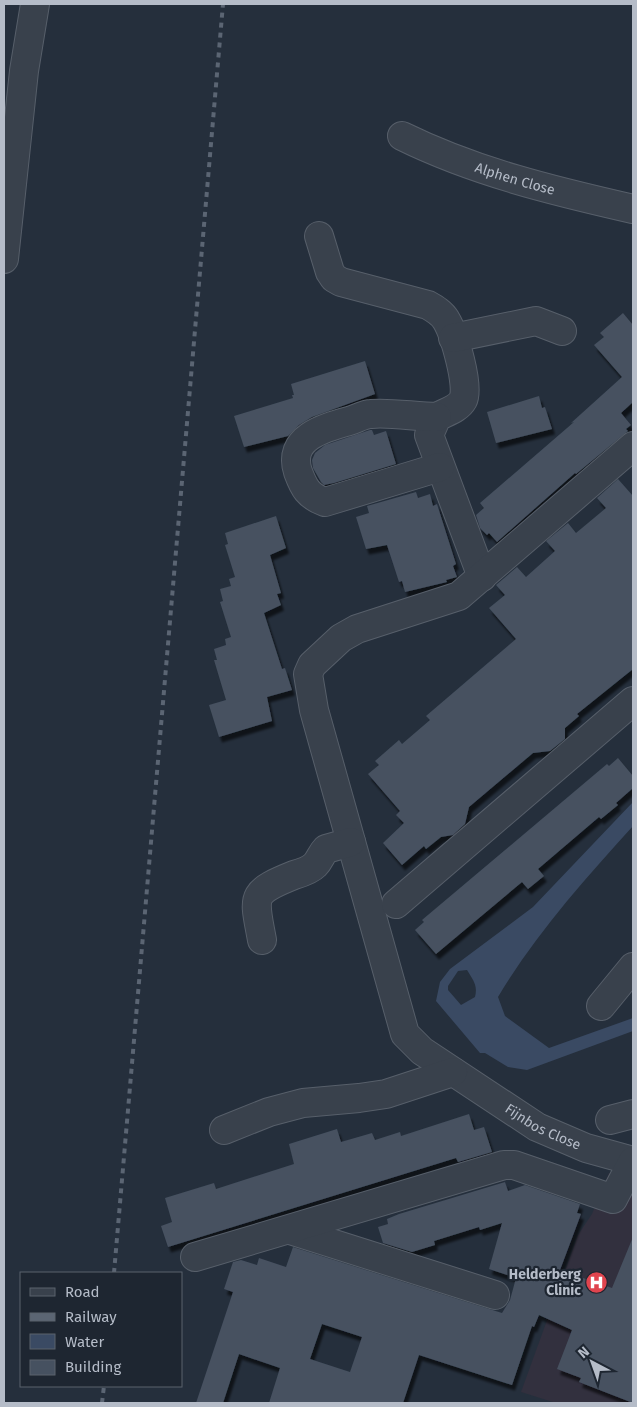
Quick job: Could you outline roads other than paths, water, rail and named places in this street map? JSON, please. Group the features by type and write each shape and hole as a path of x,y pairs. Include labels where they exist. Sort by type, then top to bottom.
{"street":[{"path":"4,259 6,214 24,71 35,4"},
{"name":"Alphen Close","path":"402,136 427,149 532,186 633,209"},
{"path":"320,236 334,278 341,282 428,305 438,311 446,321 453,338 466,391 459,405 437,417 371,414 319,429 298,446 296,455 296,465 307,492 325,502 440,467"},
{"path":"453,338 536,321 562,331"},
{"path":"437,417 429,435 482,577"},
{"name":"Fijnbos Close","path":"633,446 459,596 357,629 341,638 326,651 312,665 308,674 314,710 405,1034 422,1051 554,1136 633,1161"},
{"path":"396,904 633,701"},
{"path":"262,940 256,906 256,898 262,891 270,885 315,866 326,849 351,842"},
{"path":"601,1006 633,967"},
{"path":"224,1130 269,1112 303,1103 386,1094 457,1074"},
{"path":"195,1257 504,1165 514,1165 613,1199 633,1161"},
{"path":"290,1230 495,1295"}],"water":[{"path":"633,802 633,826 544,930 498,997 505,1016 549,1048 633,1018 633,1031 527,1070 508,1067 485,1053 480,1053 436,1001 440,982 450,969 533,907","holes":["467,970 473,980 476,993 475,997 461,1005 448,990 448,986 458,971"]}],"railway":[{"path":"114,1272 223,4"},
{"path":"102,1403 104,1387"}],"place":[{"name":"Helderberg Clinic","path":"597,1282"}]}
